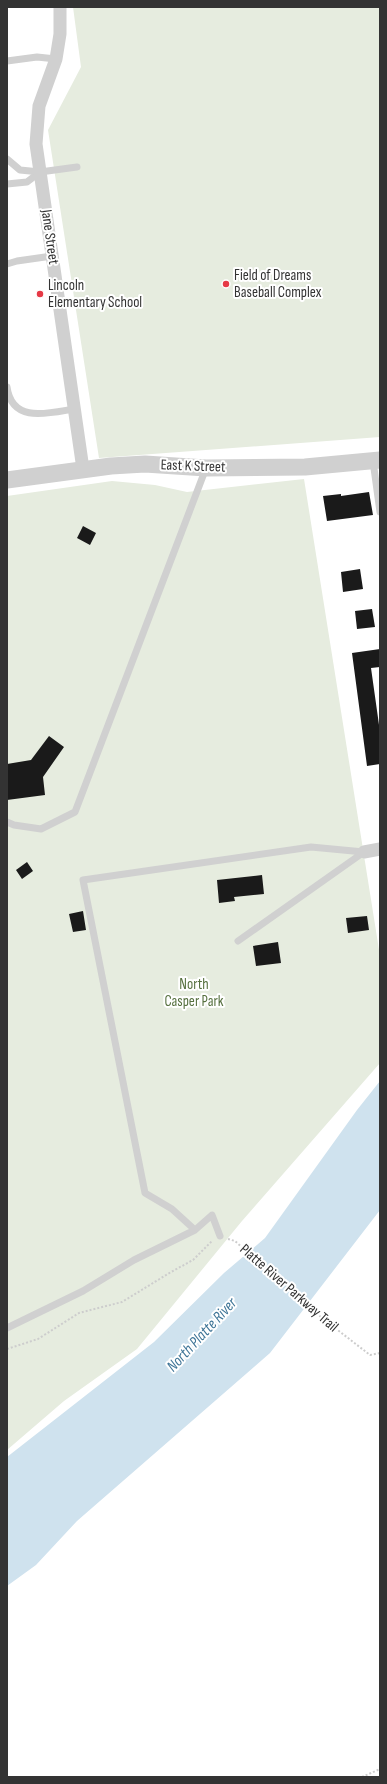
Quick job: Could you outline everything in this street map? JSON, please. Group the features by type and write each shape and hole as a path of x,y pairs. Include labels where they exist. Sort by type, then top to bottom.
{"street":[{"name":"Jane Street","path":"60,7 60,34 56,60 39,106 36,125 36,144 83,469"},
{"name":"East K Street","path":"7,480 83,469 145,464 206,468 305,467 376,460"},
{"path":"364,852 380,849"}],"lane":[{"path":"7,61 37,56 56,60"},
{"path":"7,159 20,170 40,172 78,167"},
{"path":"7,184 27,182 40,172"},
{"path":"7,264 17,261 52,256"},
{"path":"7,387 9,397 13,404 24,412 39,414 74,409"},
{"path":"376,460 380,512"},
{"path":"7,822 14,825 41,829 75,812 206,468"},
{"path":"194,1230 172,1209 145,1193 83,880 311,847 364,852"},
{"path":"238,940 364,852"},
{"path":"7,1328 83,1291 134,1260 194,1230 212,1215 220,1236"}],"path":[{"name":"Platte River Parkway Trail","path":"220,1236 235,1242 317,1314 370,1355 380,1353"},
{"path":"7,1349 38,1339 79,1313 122,1302 171,1272 194,1260 207,1244 220,1236"},
{"path":"362,1777 380,1769"}],"green space":[{"name":"Field of Dreams Baseball Complex","path":"73,7 380,7 380,437 99,458 48,130 81,67"},
{"name":"North Casper Park","path":"304,479 380,956 380,1063 242,1221 137,1349 64,1401 7,1450 7,496 112,481 155,485 187,492"}],"water":[{"name":"North Platte River","path":"380,1081 380,1210 270,1353 77,1521 36,1565 7,1586 7,1457 154,1342 224,1273 265,1238 357,1110"}],"building":[{"path":"369,492 373,515 327,521 323,496 341,494 341,496"},
{"path":"83,526 96,533 90,545 77,538"},
{"path":"360,569 363,589 343,592 341,572"},
{"path":"372,609 375,627 357,629 355,611"},
{"path":"380,649 380,667 371,668 380,732 380,764 367,766 352,653"},
{"path":"49,736 64,747 43,777 45,795 7,800 7,764 31,760"},
{"path":"27,862 33,871 22,879 16,870"},
{"path":"262,875 264,894 234,897 235,901 219,903 217,880"},
{"path":"83,911 86,930 73,932 69,914"},
{"path":"367,916 369,930 348,933 346,918"},
{"path":"278,942 281,963 256,966 253,946"}],"place":[{"name":"Field of Dreams Baseball Complex","path":"226,284"},
{"name":"Lincoln Elementary School","path":"40,294"}]}
